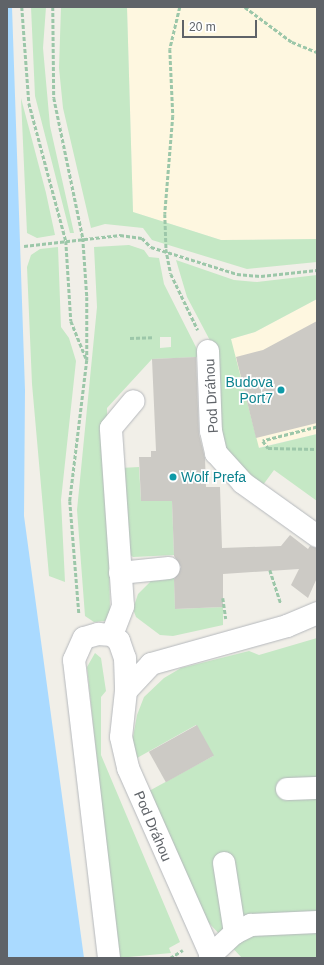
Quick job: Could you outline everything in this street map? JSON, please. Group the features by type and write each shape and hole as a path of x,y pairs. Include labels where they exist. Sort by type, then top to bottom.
{"lane":[{"name":"Pod Dráhou","path":"208,350 211,430 216,453 243,482 317,536"},
{"path":"109,958 74,675 74,660 84,638 112,635 123,606 111,428 134,401"},
{"path":"120,573 169,568"},
{"path":"126,691 151,664 287,626 317,613"},
{"name":"Pod Dráhou","path":"112,635 125,658 126,691 121,737 128,768 210,957"},
{"path":"287,789 317,788"},
{"path":"224,863 235,933"},
{"path":"210,957 235,933 251,925 317,922"}],"path":[{"path":"22,7 29,103 66,241 71,321 87,360"},
{"path":"53,7 54,98 83,238 87,360 70,501 75,580 84,638"},
{"path":"180,7 170,49 173,116 165,214 166,249 179,294 208,350"},
{"path":"245,7 292,42 317,52"},
{"path":"24,246 83,238 120,235 142,238 151,247 166,249 237,274 260,276 317,270"},
{"path":"130,338 153,337"},
{"path":"317,427 263,441 268,448 317,449"},
{"path":"270,570 283,611"},
{"path":"223,598 226,611"},
{"path":"170,958 186,948"}],"shaded area":[{"path":"127,7 317,7 317,239 221,240 133,212"},
{"name":"Budova Port7","path":"317,299 317,434 247,450 231,339 255,332"}],"green space":[{"path":"31,7 46,7 43,48 50,126 74,233 70,233 35,96"},
{"path":"61,7 127,7 133,212 221,240 317,239 317,262 247,269 152,240 143,228 105,224 91,228 63,108 59,68"},
{"path":"21,98 46,193 55,235 37,238 27,233"},
{"path":"129,245 144,250 149,257 159,258 164,284 201,357 152,359 107,408 110,613 105,621 94,622 85,616 77,510 97,307 94,247","holes":["160,337 171,337 171,347 160,348"]},
{"path":"58,247 61,327 69,338 76,361 61,500 65,582 49,576 32,384 27,267 31,255 40,249"},
{"path":"176,260 234,280 257,282 317,275 317,299 255,332 231,339 259,448 317,434 317,501 274,470 263,485 240,469 226,449 220,436 215,350 187,297"},
{"path":"139,467 141,501 172,501 174,555 133,557 124,550 120,468"},
{"path":"174,570 175,609 223,607 223,625 173,636 160,635 136,617 133,609 138,594 151,581 165,580"},
{"path":"317,638 317,958 242,958 207,921 149,791 213,756 196,725 137,758 132,743 137,715 144,697 164,678 181,668 249,651 259,655"},
{"path":"95,653 101,658 106,691 101,697 101,755 180,942 169,948 171,953 118,958 87,667"}],"water":[{"path":"7,7 12,7 25,390 24,516 84,958 7,958"}],"building":[{"name":"Budova Port7","path":"317,321 317,423 256,438 236,357 263,350"},
{"name":"Wolf Prefa","path":"196,357 199,434 205,458 206,487 220,487 222,548 281,546 290,535 308,549 310,546 317,548 317,578 308,598 291,585 299,569 223,574 223,607 175,609 174,579 181,567 174,556 172,501 141,501 139,457 151,457 151,451 156,451 152,359"},
{"path":"197,725 214,756 166,782 149,752"}],"place":[{"name":"Budova Port7","path":"281,390"},
{"name":"Wolf Prefa","path":"173,477"}]}
